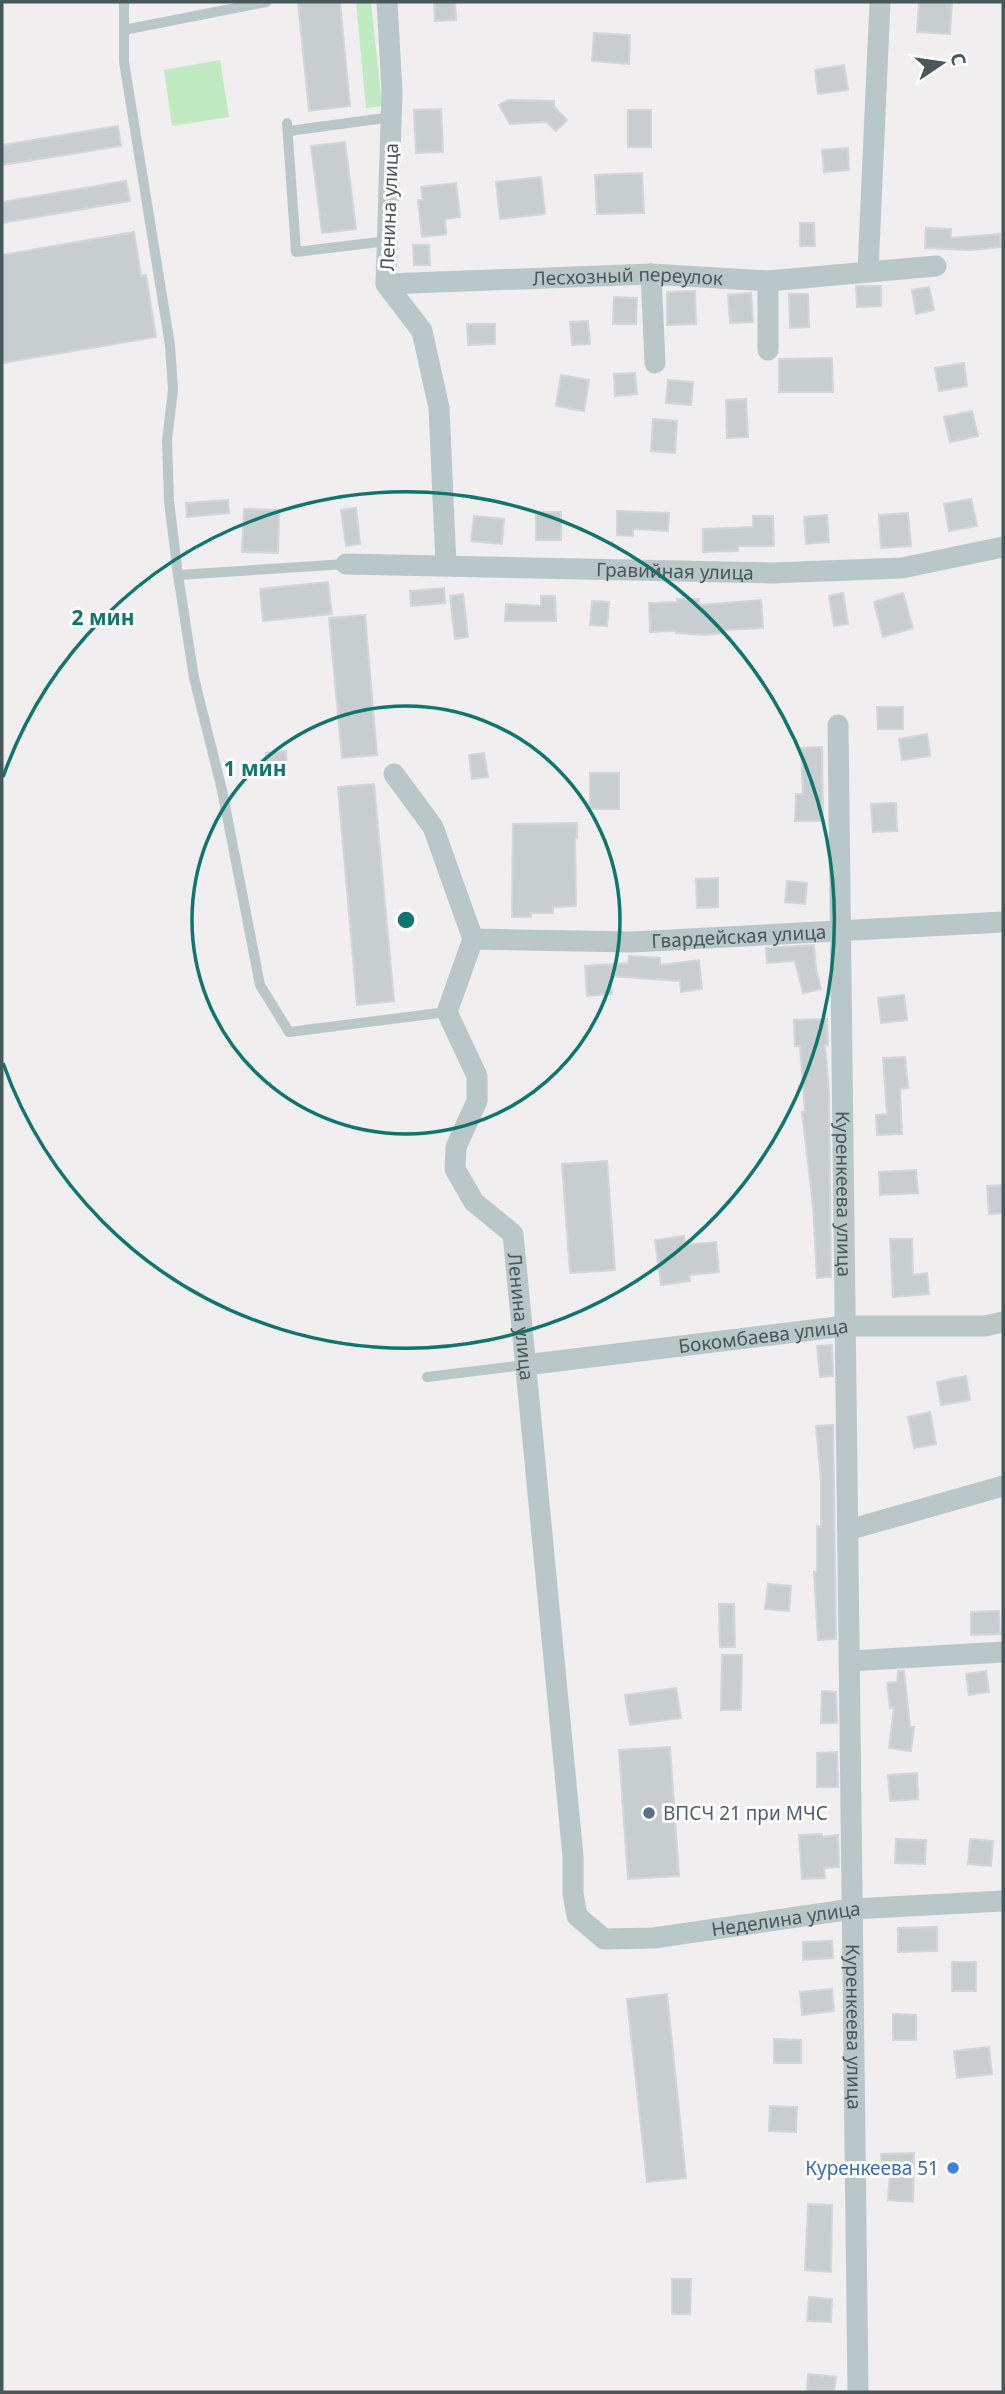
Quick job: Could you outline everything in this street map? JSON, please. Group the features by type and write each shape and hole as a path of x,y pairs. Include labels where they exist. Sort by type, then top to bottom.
{"street":[{"name":"Ленина улица","path":"387,2 392,117 386,284 422,331 439,408 446,565"},
{"path":"868,271 880,2"},
{"name":"Лесхозный переулок","path":"386,284 652,274 768,281 936,266"},
{"path":"652,274 655,363"},
{"path":"768,281 768,351"},
{"name":"Гравийная улица","path":"346,564 618,571 828,571 902,568 1003,547"},
{"name":"Куренкеева улица","path":"838,725 858,2392"},
{"path":"394,774 433,827 473,939 447,1013"},
{"name":"Гвардейская улица","path":"473,939 633,942 1003,922"},
{"name":"Ленина улица","path":"447,1013 477,1076 477,1101 456,1147 455,1169 474,1202 513,1234 577,1916"},
{"name":"Бокомбаева улица","path":"525,1365 845,1326 985,1326 1003,1322"},
{"path":"848,1530 1003,1486"},
{"path":"849,1661 1003,1652"},
{"name":"Неделина улица","path":"577,1916 604,1939 654,1938 852,1909 1003,1901"}],"lane":[{"path":"124,2 124,62 170,345 173,390 167,440 169,501 178,575 194,678 222,790 260,985 289,1032 447,1013"},
{"path":"124,30 266,2"},
{"path":"387,241 296,252 288,127 392,117"},
{"path":"178,575 346,564"},
{"path":"427,1377 525,1365"}],"green space":[{"path":"356,2 371,2 382,106 366,108"},
{"path":"220,60 229,117 172,126 164,70"}],"building":[{"path":"298,2 340,2 350,106 309,111"},
{"path":"434,2 455,2 456,20 435,21"},
{"path":"919,2 952,2 950,34 917,32"},
{"path":"594,33 630,35 629,64 592,61"},
{"path":"844,65 848,90 818,94 815,70"},
{"path":"508,100 554,101 554,107 567,120 556,131 546,122 510,124 499,105"},
{"path":"441,109 443,152 416,153 414,110"},
{"path":"628,110 651,110 651,147 628,147"},
{"path":"118,126 121,146 2,165 2,145"},
{"path":"345,142 356,229 322,233 311,146"},
{"path":"848,148 849,170 824,172 822,150"},
{"path":"642,173 644,213 597,214 595,175"},
{"path":"541,177 545,214 500,219 496,182"},
{"path":"126,181 130,201 2,223 2,202"},
{"path":"456,183 460,217 445,219 446,234 422,237 418,200 423,200 421,187"},
{"path":"800,223 814,223 815,246 800,246"},
{"path":"926,228 951,229 951,238 1000,234 1001,247 971,250 925,248"},
{"path":"134,232 141,276 146,275 156,337 2,363 2,255"},
{"path":"413,245 429,245 430,265 414,265"},
{"path":"856,286 881,286 881,306 857,307"},
{"path":"929,287 934,310 916,314 912,290"},
{"path":"695,291 696,324 667,325 667,292"},
{"path":"751,293 753,322 730,323 728,295"},
{"path":"789,294 808,294 809,327 790,328"},
{"path":"614,297 637,298 636,324 613,324"},
{"path":"588,321 590,344 572,345 570,322"},
{"path":"467,324 495,324 495,344 468,345"},
{"path":"832,358 833,392 779,392 779,359"},
{"path":"964,363 967,386 939,391 935,368"},
{"path":"635,373 637,394 615,396 614,374"},
{"path":"561,375 589,380 584,411 556,406"},
{"path":"668,380 693,382 691,405 666,403"},
{"path":"746,399 748,437 727,438 726,400"},
{"path":"972,411 978,436 950,442 944,417"},
{"path":"653,419 677,421 675,453 651,451"},
{"path":"971,499 977,526 949,531 944,504"},
{"path":"228,500 229,513 187,517 186,503"},
{"path":"356,508 360,544 346,546 341,510"},
{"path":"244,509 279,510 278,553 242,552"},
{"path":"617,511 669,513 668,531 633,529 633,536 617,535"},
{"path":"536,512 561,512 561,540 536,540"},
{"path":"908,513 911,546 881,548 879,515"},
{"path":"827,515 829,542 806,544 804,517"},
{"path":"474,516 504,519 502,544 471,541"},
{"path":"753,516 773,516 774,546 738,546 738,551 703,552 703,529 753,527"},
{"path":"328,582 332,614 263,621 260,589"},
{"path":"444,588 445,603 411,606 410,591"},
{"path":"843,593 848,624 834,626 829,596"},
{"path":"903,593 913,628 883,637 874,602"},
{"path":"463,594 468,637 455,639 450,596"},
{"path":"541,596 555,596 556,621 505,621 506,604 541,606"},
{"path":"677,599 699,599 699,605 761,600 763,628 725,630 726,633 703,635 676,631 650,632 649,603 677,602"},
{"path":"592,601 609,602 607,626 590,625"},
{"path":"365,615 377,755 342,758 329,618"},
{"path":"877,707 903,707 903,729 878,729"},
{"path":"927,734 930,756 902,760 899,739"},
{"path":"822,747 823,821 795,821 796,794 803,794 801,748"},
{"path":"286,751 287,769 267,770 266,753"},
{"path":"484,753 488,777 472,779 469,755"},
{"path":"590,773 619,773 619,809 590,809"},
{"path":"374,784 394,1001 357,1005 338,787"},
{"path":"896,803 897,831 873,832 871,804"},
{"path":"577,823 576,906 553,907 553,913 531,913 531,917 512,917 513,824"},
{"path":"718,878 718,907 697,908 696,879"},
{"path":"787,881 807,883 805,904 785,902"},
{"path":"814,945 821,989 803,993 795,961 767,963 766,948"},
{"path":"629,956 660,958 660,965 699,960 702,989 681,992 680,981 610,976 612,994 587,996 585,966 628,963"},
{"path":"904,995 907,1020 881,1023 878,998"},
{"path":"827,1019 828,1045 825,1045 829,1093 831,1277 817,1278 813,1206 802,1112 805,1112 800,1046 795,1046 794,1020"},
{"path":"905,1057 908,1088 900,1089 902,1134 877,1135 876,1115 887,1114 883,1058"},
{"path":"607,1161 615,1270 570,1273 562,1164"},
{"path":"916,1170 918,1193 880,1195 879,1172"},
{"path":"1003,1185 1003,1213 989,1214 987,1186"},
{"path":"684,1236 685,1245 716,1242 719,1272 689,1275 690,1281 661,1285 655,1240"},
{"path":"890,1239 912,1239 913,1275 927,1273 929,1294 893,1297"},
{"path":"832,1345 833,1376 820,1377 817,1346"},
{"path":"966,1376 970,1400 941,1405 937,1382"},
{"path":"930,1412 936,1444 914,1448 908,1417"},
{"path":"833,1425 836,1639 818,1640 814,1572 817,1572 817,1526 821,1527 821,1481 816,1426"},
{"path":"768,1584 791,1586 789,1611 765,1609"},
{"path":"719,1604 734,1604 735,1647 720,1647"},
{"path":"999,1611 1000,1634 971,1635 971,1612"},
{"path":"722,1655 742,1655 741,1710 721,1710"},
{"path":"898,1671 904,1671 910,1727 914,1727 911,1751 889,1748 894,1707 890,1708 887,1683 897,1682"},
{"path":"986,1671 989,1692 969,1695 966,1674"},
{"path":"676,1688 681,1718 630,1725 625,1695"},
{"path":"822,1691 836,1692 837,1723 821,1723"},
{"name":"ВПСЧ 21 при МЧС","path":"670,1747 679,1876 628,1879 619,1750"},
{"path":"837,1752 838,1787 817,1787 817,1753"},
{"path":"917,1773 918,1799 890,1801 888,1775"},
{"path":"822,1834 822,1837 838,1835 839,1867 824,1868 825,1878 802,1879 799,1835"},
{"path":"896,1839 926,1840 925,1864 895,1863"},
{"path":"970,1839 993,1841 991,1866 968,1864"},
{"path":"937,1927 937,1951 898,1952 898,1928"},
{"path":"832,1941 833,1958 803,1960 803,1942"},
{"path":"952,1962 976,1962 976,1991 952,1991"},
{"path":"832,1989 834,2011 802,2015 800,1992"},
{"path":"667,1994 686,2178 647,2182 627,1999"},
{"path":"893,2014 916,2015 916,2040 893,2040"},
{"path":"774,2039 801,2040 801,2063 774,2063"},
{"path":"989,2047 992,2074 957,2078 954,2051"},
{"path":"770,2106 797,2107 796,2132 769,2131"},
{"path":"914,2153 913,2202 888,2200 890,2171 882,2172 881,2154"},
{"path":"808,2204 832,2205 831,2272 805,2270"},
{"path":"672,2279 691,2279 690,2314 672,2314"},
{"path":"809,2297 832,2299 831,2322 807,2321"},
{"path":"808,2374 836,2377 834,2392 807,2392"}],"place":[{"name":"ВПСЧ 21 при МЧС","path":"649,1813"},
{"name":"Куренкеева 51","path":"953,2168"}]}
